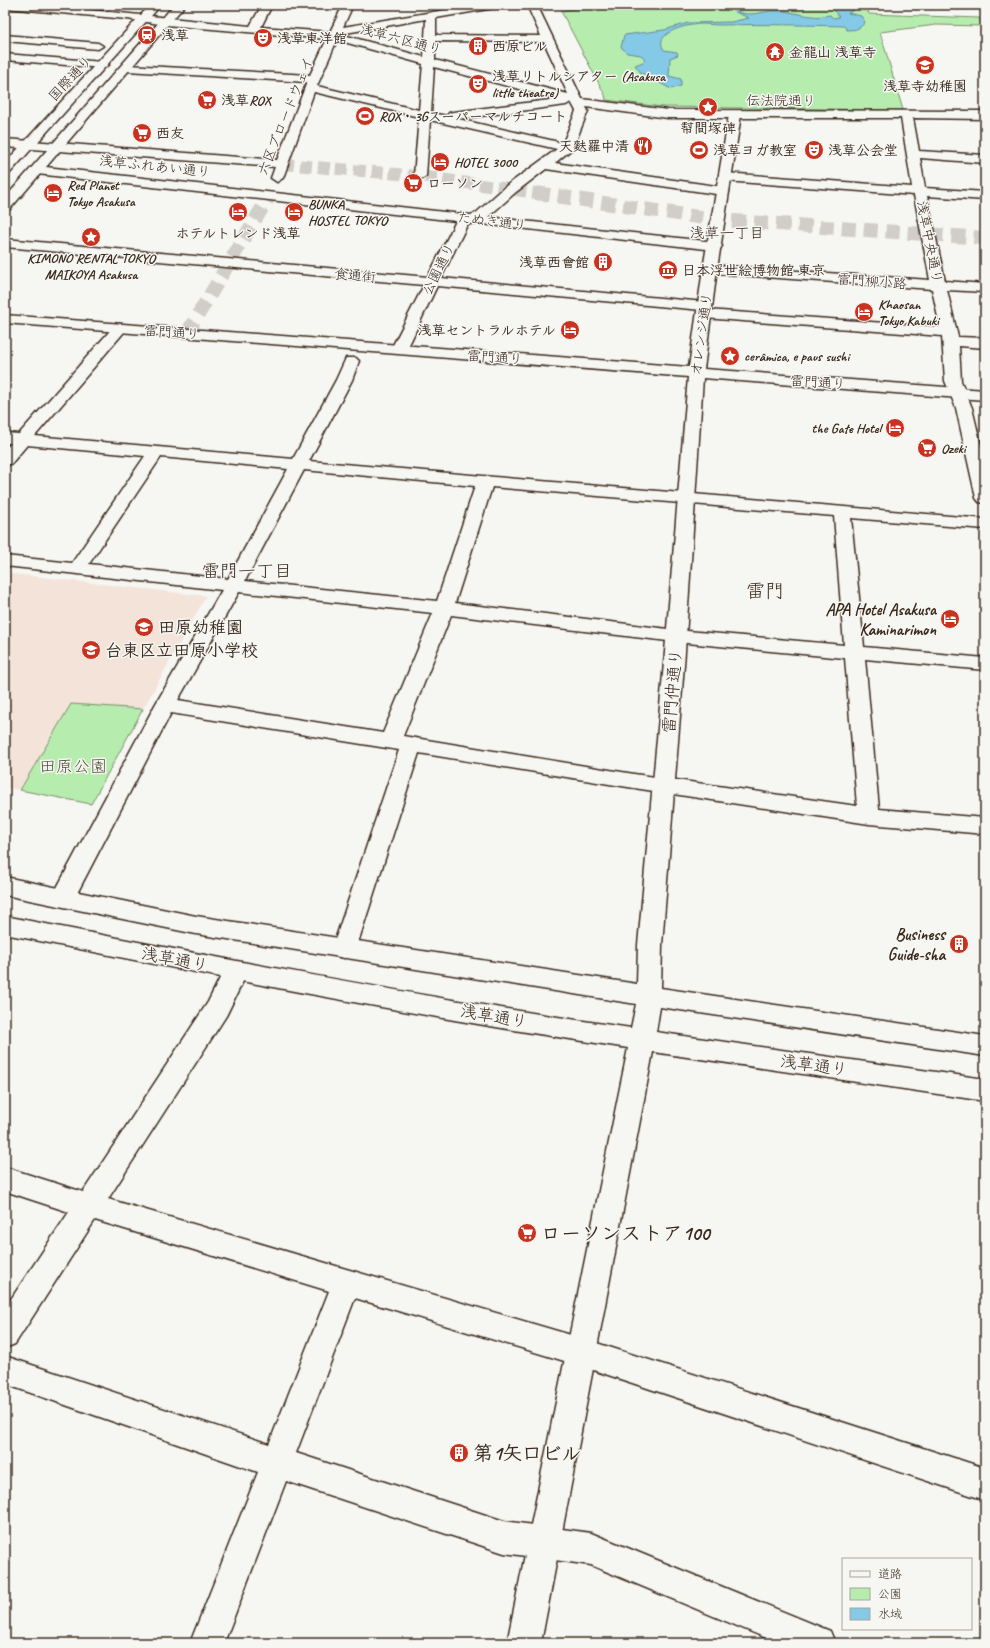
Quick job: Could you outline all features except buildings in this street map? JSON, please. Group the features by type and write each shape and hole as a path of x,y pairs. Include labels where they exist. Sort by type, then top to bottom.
{"street":[{"name":"浅草六区通り","path":"5,5 39,6 166,22 336,34 429,62 577,101"},
{"name":"国際通り","path":"5,171 156,5"},
{"path":"5,206 127,68 180,5"},
{"path":"254,29 267,5"},
{"name":"六区ブロードウェイ","path":"270,195 313,83 348,5"},
{"path":"336,34 494,5"},
{"path":"127,68 313,83 426,115 566,148 582,111 532,5"},
{"path":"420,176 426,115 431,17"},
{"path":"5,38 98,46"},
{"path":"430,38 548,39"},
{"path":"5,57 103,65"},
{"path":"439,118 577,101"},
{"name":"伝法院通り","path":"577,101 668,114 907,116 985,115"},
{"name":"オレンジ通り","path":"695,380 710,269 715,246 735,115"},
{"name":"浅草中央通り","path":"907,116 920,192 950,337 953,381 956,392 964,408 985,498"},
{"path":"5,143 282,164"},
{"name":"公園通り","path":"399,349 462,222 481,216 511,189 566,148"},
{"path":"914,154 985,159"},
{"path":"543,165 724,184 985,196"},
{"name":"浅草ふれあい通り","path":"37,170 270,195"},
{"name":"たぬき通り","path":"270,195 715,246"},
{"name":"食通街","path":"5,244 432,282 950,337 985,343"},
{"name":"雷門柳小路","path":"710,269 985,288"},
{"name":"雷門通り","path":"5,319 399,349 985,409"},
{"path":"5,460 120,328"},
{"name":"雷門通り","path":"5,334 312,358"},
{"name":"雷門通り","path":"298,465 344,380 344,360 695,380 956,392 985,395"},
{"name":"雷門仲通り","path":"524,1643 643,1039 649,996 650,944 676,636 695,380"},
{"path":"5,438 485,482 985,524"},
{"path":"77,569 157,451"},
{"path":"64,897 165,705 234,585 298,465"},
{"path":"390,742 444,608 485,482"},
{"path":"842,512 869,816"},
{"path":"5,561 444,608 676,636 985,664"},
{"path":"165,705 411,746 869,816 985,826"},
{"path":"344,949 411,746"},
{"path":"5,886 196,925 649,996 985,1046"},
{"name":"浅草通り","path":"5,925 236,972 568,1029 985,1090"},
{"path":"5,1334 217,1009 236,972"},
{"path":"5,1179 89,1206 581,1352 985,1484"},
{"path":"207,1643 276,1462 348,1282"},
{"path":"5,1370 148,1420 504,1537 591,1549 818,1643"}],"shaded area":[{"name":"台東区立田原小学校","path":"5,573 206,596 143,709 71,704 20,790 5,787"}],"green space":[{"name":"金龍山 浅草寺","path":"597,5 866,5 869,14 979,18 983,26 936,25 880,32 903,110 663,107 606,100 605,95 561,11"},
{"name":"田原公園","path":"71,704 143,709 91,804 20,790"}],"water":[{"path":"733,5 739,5 738,12 747,14 780,11 814,16 830,15 833,18 839,17 833,9 833,5 855,5 855,9 848,13 861,16 865,22 859,28 850,30 847,30 844,26 703,24 696,24 676,29 665,35 662,39 664,50 677,52 678,55 670,58 669,76 681,79 681,86 671,89 641,73 635,65 643,62 645,59 641,55 627,53 621,47 624,35 664,30 688,23 731,22 749,18 735,12 731,7"}],"tunnel":[{"path":"282,164 420,176 543,194"},
{"path":"536,193 719,220 985,238"},
{"path":"187,333 270,195"}],"place":[{"name":"浅草","path":"147,35"},
{"name":"浅草東洋館","path":"263,38"},
{"name":"西原ビル","path":"478,46"},
{"name":"金龍山 浅草寺","path":"775,52"},
{"name":"浅草寺幼稚園","path":"925,65"},
{"name":"浅草リトルシアター (Asakusa little theatre)","path":"478,84"},
{"name":"浅草ROX","path":"207,100"},
{"name":"幇間塚碑","path":"708,107"},
{"name":"ROX・3Gスーパーマルチコート","path":"365,116"},
{"name":"西友","path":"142,133"},
{"name":"天麩羅中清","path":"643,146"},
{"name":"浅草ヨガ教室","path":"699,150"},
{"name":"浅草公会堂","path":"814,150"},
{"name":"HOTEL 3000","path":"440,162"},
{"name":"ローソン","path":"413,183"},
{"name":"Red Planet Tokyo Asakusa","path":"53,193"},
{"name":"ホテルトレンド浅草","path":"238,212"},
{"name":"BUNKA HOSTEL TOKYO","path":"294,212"},
{"name":"KIMONO RENTAL TOKYO MAIKOYA Asakusa","path":"91,237"},
{"name":"浅草西會館","path":"603,262"},
{"name":"日本浮世絵博物館 東京","path":"668,270"},
{"name":"Khaosan Tokyo Kabuki","path":"864,312"},
{"name":"浅草セントラルホテル","path":"570,330"},
{"name":"cerâmica, e paus sushi","path":"730,356"},
{"name":"the Gate Hotel","path":"895,428"},
{"name":"Ozeki","path":"927,448"},
{"name":"APA Hotel Asakusa Kaminarimon","path":"950,619"},
{"name":"田原幼稚園","path":"144,627"},
{"name":"台東区立田原小学校","path":"91,650"},
{"name":"Business Guide-sha","path":"959,944"},
{"name":"ローソンストア100","path":"527,1233"},
{"name":"第1矢口ビル","path":"459,1453"}],"district":[{"name":"浅草一丁目","path":"727,233"},
{"name":"雷門一丁目","path":"247,571"},
{"name":"雷門","path":"765,590"}]}
